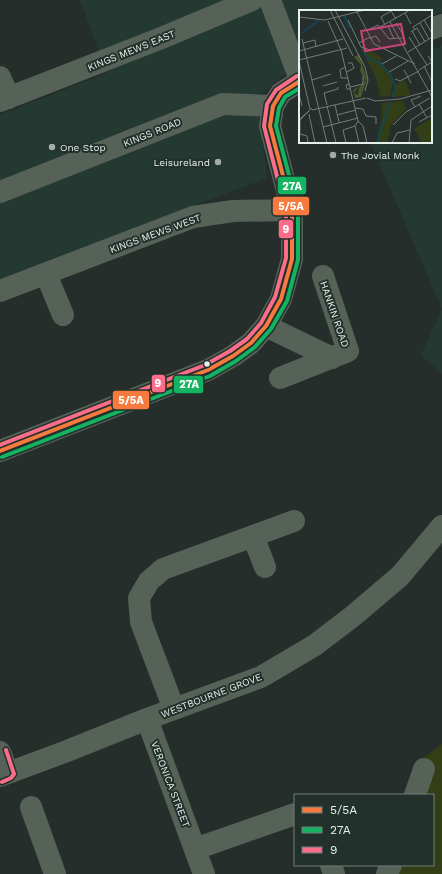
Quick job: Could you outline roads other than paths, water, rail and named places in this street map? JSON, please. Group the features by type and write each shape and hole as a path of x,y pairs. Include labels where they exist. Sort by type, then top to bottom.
{"street":[{"name":"KINGS MEWS EAST","path":"0,77 4,100 160,39 252,0"},
{"path":"270,0 299,77"},
{"path":"432,29 442,24"},
{"path":"0,451 208,370 233,356 251,343 266,326 281,299 292,259 292,210 270,126 272,106 281,92 299,81"},
{"name":"KINGS ROAD","path":"0,192 223,104 272,106"},
{"name":"KINGS MEWS WEST","path":"0,291 193,218 233,211 292,210"},
{"path":"46,274 63,315"},
{"name":"HANKIN ROAD","path":"323,276 340,355"},
{"path":"266,326 340,355"},
{"path":"280,378 340,355"},
{"path":"174,709 141,622 139,598 149,581 163,569 294,521"},
{"name":"WESTBOURNE GROVE","path":"4,775 147,719 261,677 315,645 353,616 400,576 442,526"},
{"path":"252,536 265,567"},
{"name":"VERONICA STREET","path":"147,719 204,874"},
{"path":"0,752 4,775"},
{"path":"415,794 424,769"},
{"path":"30,807 55,874"},
{"path":"196,849 294,814"}],"place":[{"name":"One Stop","path":"52,147"},
{"name":"The Jovial Monk","path":"333,155"},
{"name":"Leisureland","path":"218,162"}]}
